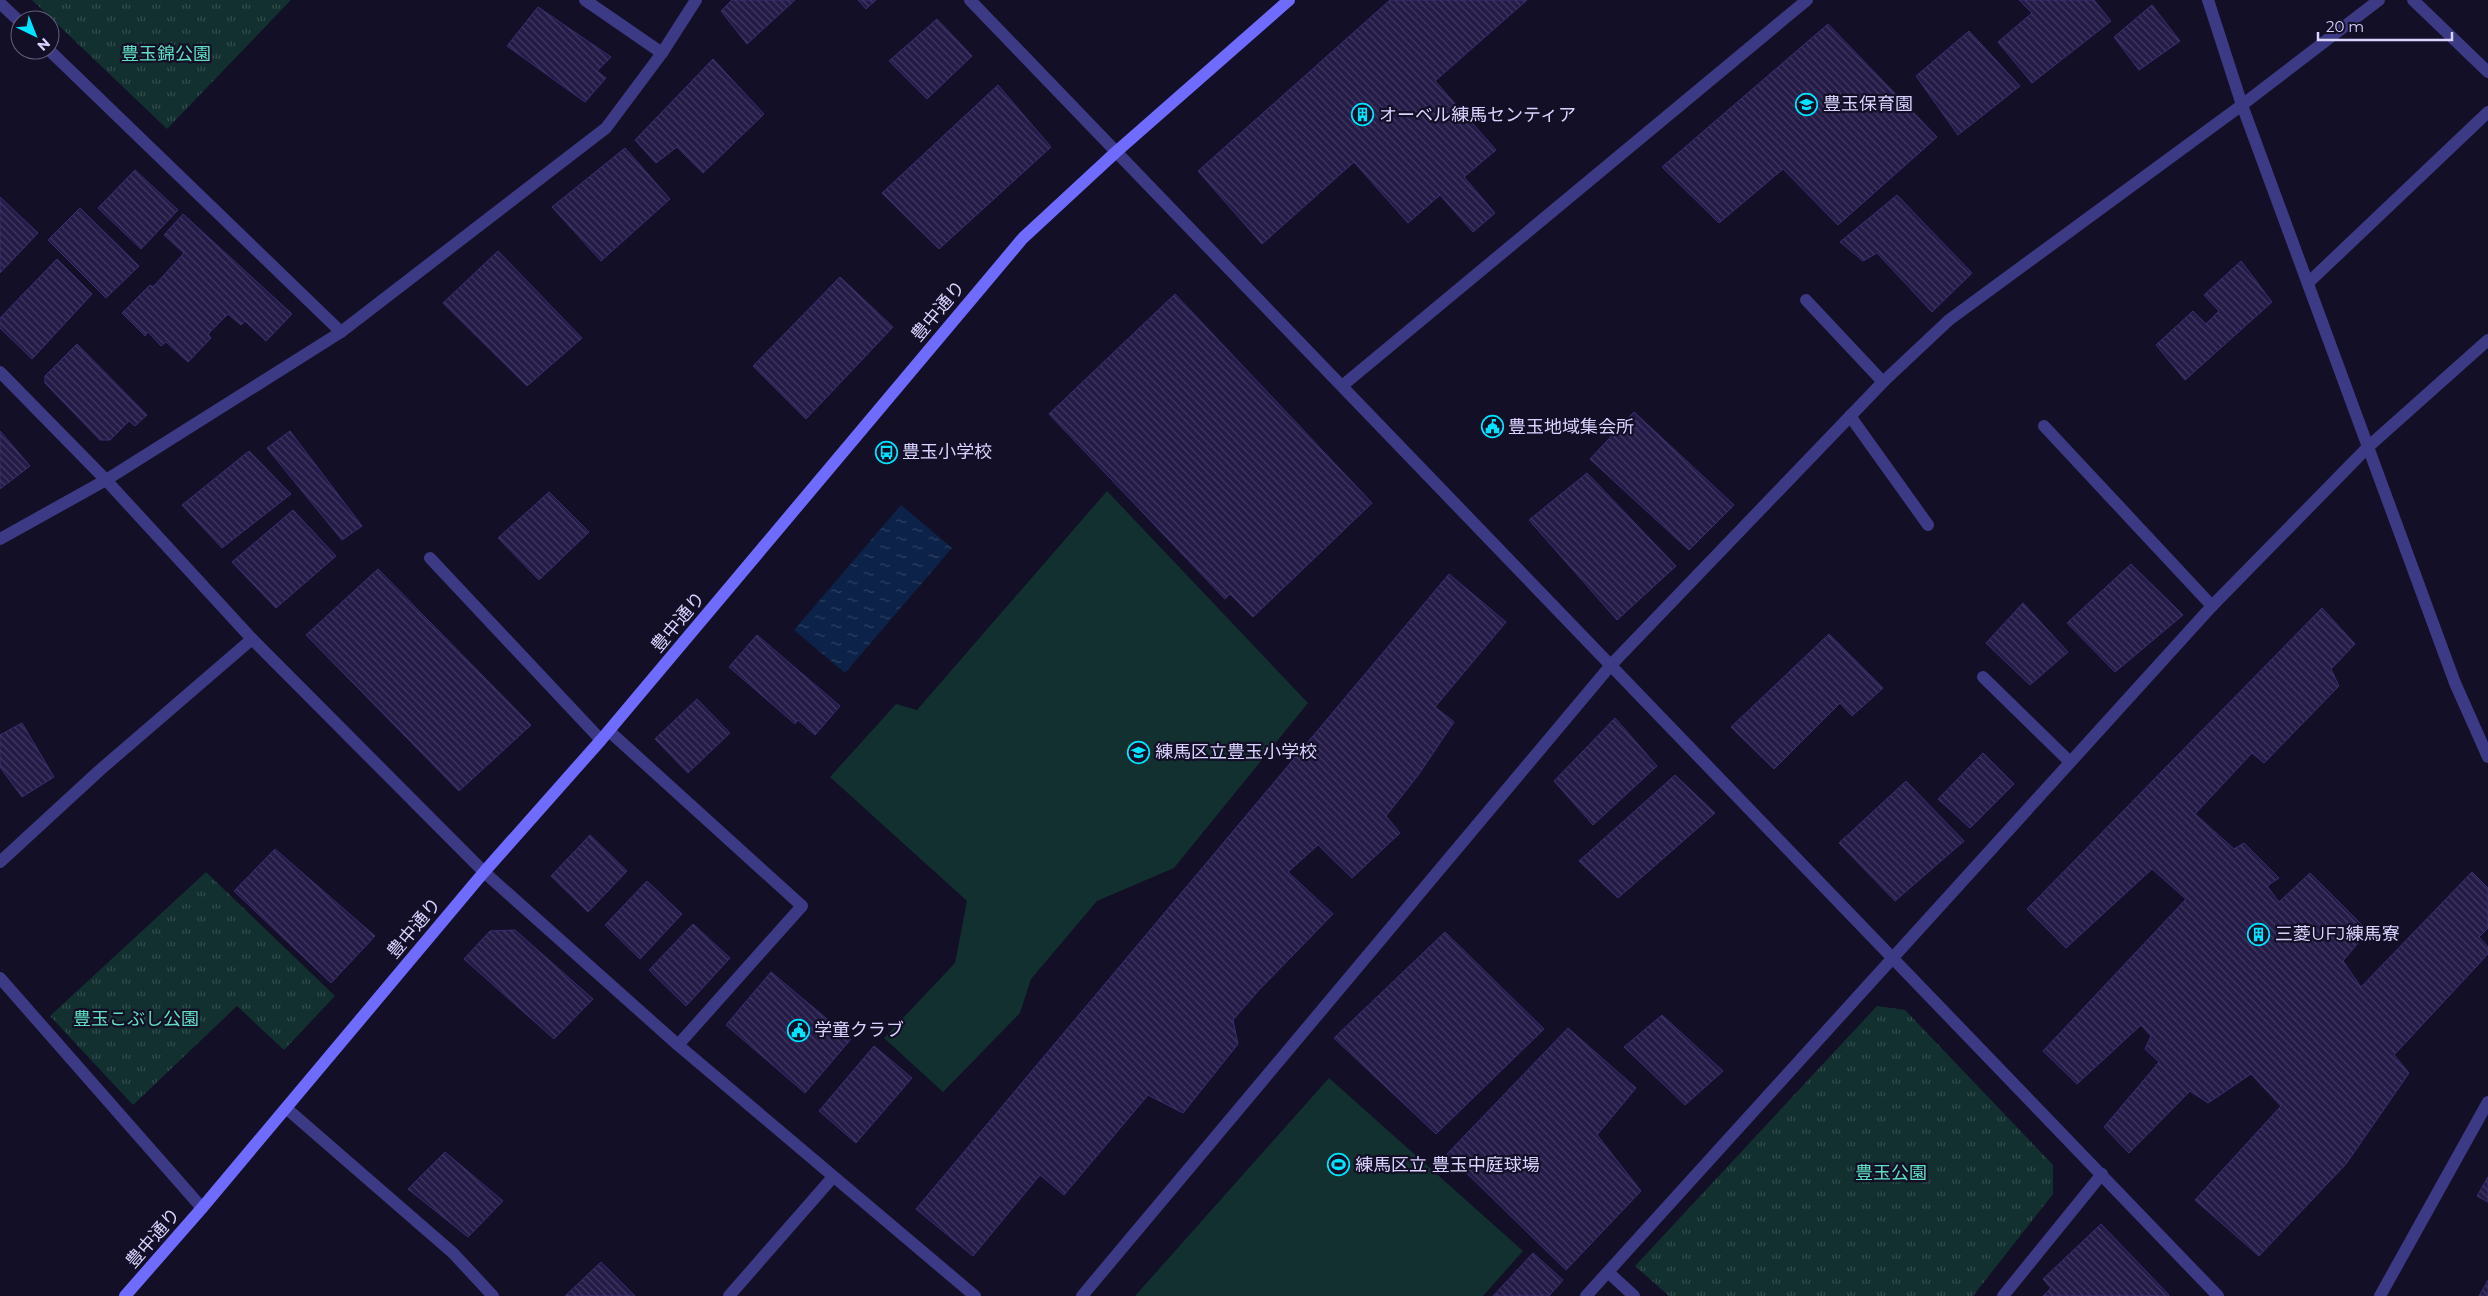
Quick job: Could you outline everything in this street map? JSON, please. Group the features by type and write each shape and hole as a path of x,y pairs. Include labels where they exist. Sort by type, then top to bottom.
{"street":[{"path":"585,0 662,53"},
{"path":"0,539 106,480 342,332 606,128 662,53 696,0"},
{"path":"970,0 1611,665 1890,958 2102,1174 2218,1296"},
{"name":"豊中通り","path":"125,1296 202,1208 484,872 605,735 1023,238 1116,152 1289,0"},
{"path":"1342,386 1806,0"},
{"path":"2208,0 2242,105 2455,683 2488,757"},
{"path":"1082,1296 1611,665 1882,382 1949,320 2242,105 2379,0"},
{"path":"2413,0 2488,72"},
{"path":"0,3 10,12"},
{"path":"59,60 342,332"},
{"path":"2308,283 2488,112"},
{"path":"1806,300 1882,382"},
{"path":"1586,1296 1890,958 2212,606 2368,446 2488,340"},
{"path":"0,372 106,480 252,640 484,872 678,1045 975,1296"},
{"path":"1850,416 1928,525"},
{"path":"2044,426 2212,606"},
{"path":"430,558 605,735 802,906 678,1045"},
{"path":"0,862 100,770 252,640"},
{"path":"1983,676 2070,762"},
{"path":"0,978 202,1208"},
{"path":"2380,1296 2488,1102"},
{"path":"286,1108 453,1252 493,1296"},
{"path":"2003,1296 2102,1174"},
{"path":"729,1296 834,1177"},
{"path":"1608,1272 1634,1296"}],"green space":[{"name":"豊玉錦公園","path":"32,0 291,0 167,129 60,27 60,10 42,10"},
{"path":"1107,491 1308,703 1174,868 1097,901 1031,979 1020,1013 943,1092 884,1038 955,963 967,901 830,777 896,704 917,710"},
{"name":"豊玉こぶし公園","path":"206,872 335,996 284,1050 237,1006 133,1105 50,1016"},
{"name":"豊玉公園","path":"1877,1006 1905,1010 2053,1165 2053,1194 1973,1296 1669,1296 1635,1266"},
{"name":"練馬区立 豊玉中庭球場","path":"1329,1078 1523,1251 1483,1296 1135,1296"}],"water":[{"path":"901,505 952,548 845,673 794,630"}],"building":[{"path":"732,0 795,0 747,44 721,11"},
{"path":"858,0 876,0 866,9"},
{"name":"オーベル練馬センティア","path":"1390,0 1527,0 1435,81 1496,150 1464,177 1495,213 1473,232 1440,195 1408,223 1354,162 1262,244 1198,171"},
{"path":"2019,0 2094,0 2111,21 2032,83 1998,42 2032,13"},
{"path":"2152,5 2180,41 2139,70 2114,37"},
{"path":"538,7 611,57 597,71 606,78 585,102 507,46"},
{"path":"937,19 972,56 927,99 889,61"},
{"path":"1828,24 1937,137 1838,225 1783,169 1719,223 1662,167"},
{"path":"1969,31 2020,86 1958,135 1916,76"},
{"path":"713,59 764,114 703,173 677,147 656,163 635,140"},
{"path":"998,85 1051,147 939,249 882,193"},
{"path":"625,148 670,199 601,261 552,207"},
{"path":"135,170 178,210 141,249 98,208"},
{"path":"1897,195 1972,273 1932,312 1877,253 1863,261 1840,242"},
{"path":"0,197 38,233 0,273"},
{"path":"80,208 139,266 106,298 48,240"},
{"path":"183,214 292,314 266,341 245,321 241,325 228,314 208,334 211,338 188,362 166,342 161,346 148,332 145,336 122,313 150,285 153,287 184,253 164,235"},
{"path":"498,251 582,338 527,386 443,303"},
{"path":"57,259 92,294 32,359 0,328 0,318"},
{"path":"2241,261 2272,302 2185,380 2156,345 2193,311 2206,324 2219,311 2204,295"},
{"path":"840,277 893,327 806,419 753,366"},
{"path":"1175,294 1372,503 1253,617 1230,594 1225,599 1049,414"},
{"path":"77,344 147,415 135,426 129,421 110,440 100,440 45,383 45,376"},
{"path":"1634,412 1734,505 1689,550 1590,459"},
{"path":"0,431 30,466 0,489"},
{"path":"290,431 362,526 342,540 267,448"},
{"path":"249,451 291,494 222,548 182,505"},
{"path":"1587,473 1676,566 1617,620 1529,520"},
{"path":"549,492 589,532 539,580 498,538"},
{"path":"293,510 336,556 276,608 232,562"},
{"path":"2131,564 2183,615 2115,672 2067,623"},
{"path":"378,569 531,725 459,791 306,635"},
{"path":"1449,574 1506,622 1435,707 1454,722 1419,774 1386,816 1400,833 1352,878 1318,845 1288,872 1333,914 1259,990 1233,1020 1238,1044 1183,1113 1148,1095 1064,1195 1040,1175 973,1256 916,1209"},
{"path":"2023,603 2068,652 2030,685 1986,643"},
{"name":"三菱UFJ練馬寮","path":"2322,608 2355,644 2331,669 2339,686 2264,763 2252,753 2195,814 2234,849 2244,843 2279,878 2267,886 2279,902 2310,873 2368,931 2343,961 2361,987 2472,872 2488,888 2488,928 2479,937 2488,947 2488,954 2394,1055 2409,1073 2346,1164 2259,1256 2195,1200 2281,1106 2251,1074 2208,1103 2190,1091 2129,1153 2104,1127 2159,1062 2145,1049 2151,1036 2141,1025 2077,1084 2043,1051 2186,899 2152,869 2066,948 2027,909"},
{"path":"1829,634 1883,688 1852,716 1840,703 1774,769 1731,727"},
{"path":"757,635 840,706 815,735 798,720 795,724 729,667"},
{"path":"697,699 730,733 688,773 655,739"},
{"path":"1615,718 1657,766 1593,825 1554,781"},
{"path":"22,723 54,777 22,797 0,767 0,735"},
{"path":"1983,753 2014,784 1970,828 1938,799"},
{"path":"1675,775 1715,813 1618,898 1579,861"},
{"path":"1906,781 1964,841 1895,901 1839,843"},
{"path":"590,835 627,871 588,912 551,876"},
{"path":"275,849 375,936 331,983 234,891"},
{"path":"647,881 682,914 640,959 605,925"},
{"path":"693,924 730,958 686,1006 649,970"},
{"path":"515,930 593,999 554,1039 464,959 490,931"},
{"path":"1445,932 1544,1029 1436,1134 1334,1038"},
{"path":"771,972 851,1039 805,1093 726,1025"},
{"path":"1662,1015 1723,1071 1685,1105 1624,1047"},
{"path":"1568,1028 1636,1088 1597,1135 1641,1191 1566,1270 1447,1154"},
{"path":"874,1046 912,1078 856,1143 819,1111"},
{"path":"445,1152 503,1201 468,1237 408,1189"},
{"path":"2488,1177 2488,1202 2477,1196"},
{"path":"2101,1224 2168,1296 2043,1296 2051,1288 2043,1279"},
{"path":"1533,1253 1563,1280 1549,1296 1493,1296"},
{"path":"601,1262 635,1296 565,1296"},
{"path":"2488,1280 2488,1296 2479,1296"}],"place":[{"name":"豊玉保育園","path":"1807,104"},
{"name":"オーベル練馬センティア","path":"1363,115"},
{"name":"豊玉地域集会所","path":"1492,427"},
{"name":"豊玉小学校","path":"886,452"},
{"name":"練馬区立豊玉小学校","path":"1139,752"},
{"name":"三菱UFJ練馬寮","path":"2259,934"},
{"name":"学童クラブ","path":"798,1030"},
{"name":"練馬区立 豊玉中庭球場","path":"1339,1165"}]}
